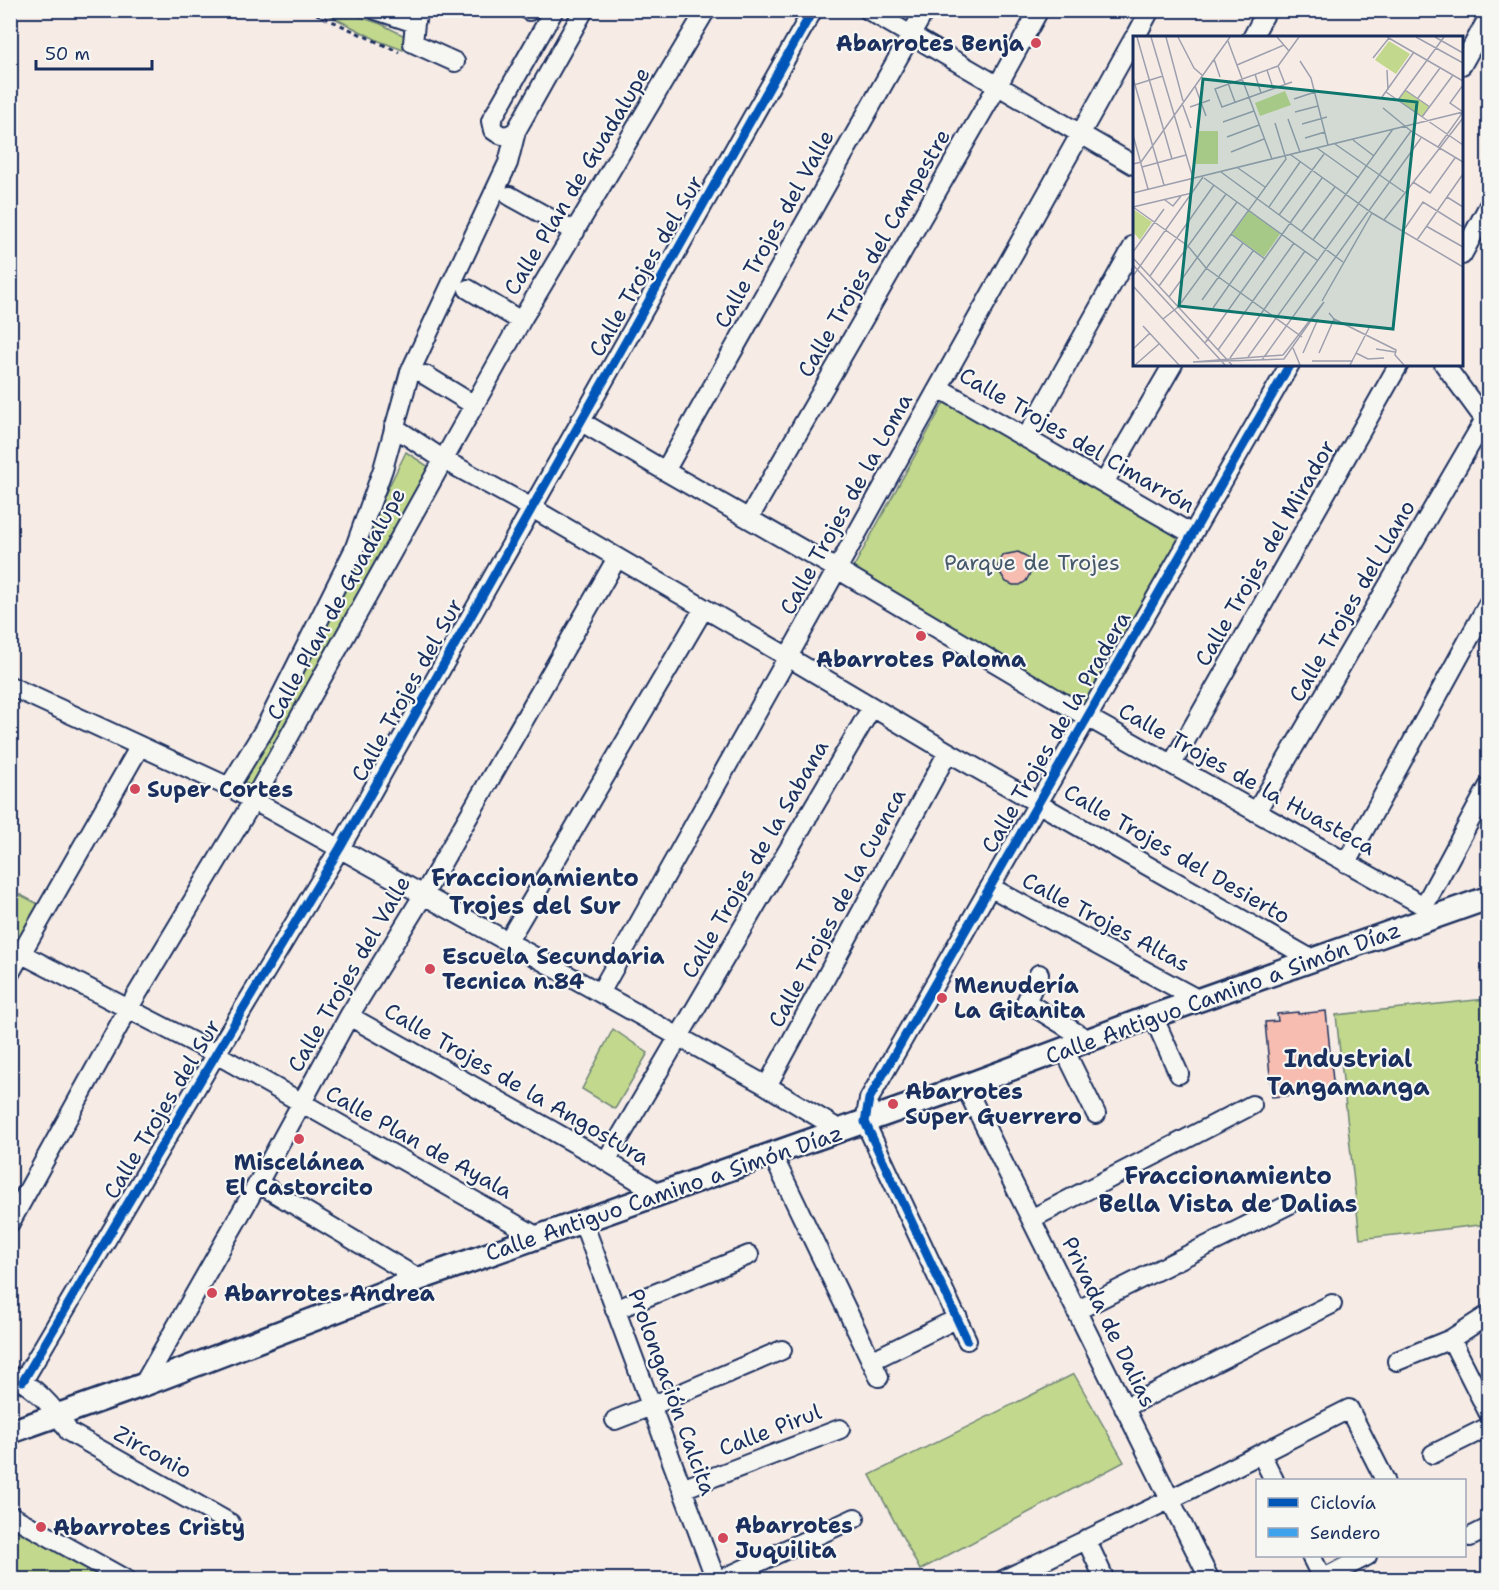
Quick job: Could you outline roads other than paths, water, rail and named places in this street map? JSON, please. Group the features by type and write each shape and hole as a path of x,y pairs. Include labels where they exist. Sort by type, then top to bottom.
{"main road":[{"name":"Calle Antiguo Camino a Simón Díaz","path":"10,1432 60,1416 419,1280 1313,960 1427,913 1488,898"}],"street":[{"path":"376,10 417,17 413,43 455,62"},
{"path":"516,131 509,136 500,135 493,130 491,121 554,10"},
{"path":"229,787 264,730 354,550 383,469 410,372 508,163 516,131 584,10"},
{"name":"Calle Plan de Guadalupe","path":"10,1222 128,1009 252,801 521,321 706,10"},
{"name":"Calle Trojes del Sur","path":"17,1378 340,848 813,10"},
{"path":"868,10 1133,164"},
{"name":"Calle Trojes del Valle","path":"665,471 925,10"},
{"name":"Calle Trojes del Campestre","path":"748,518 1039,10"},
{"name":"Calle Trojes de la Loma","path":"1136,36 1150,10"},
{"path":"1253,36 1265,14"},
{"path":"1463,62 1488,18"},
{"name":"Calle Trojes de la Loma","path":"600,993 1133,42"},
{"path":"510,196 575,232"},
{"path":"1463,251 1488,207"},
{"path":"1026,438 1133,247"},
{"path":"468,289 521,321"},
{"path":"1104,483 1172,366"},
{"name":"Calle Trojes de la Pradera","path":"865,1122 869,1099 1289,366"},
{"name":"Calle Trojes del Mirador","path":"1172,764 1398,366"},
{"path":"1446,366 1487,419"},
{"path":"425,375 474,405"},
{"name":"Calle Trojes del Cimarrón","path":"939,388 1192,534"},
{"name":"Calle Trojes del Llano","path":"1256,812 1487,419"},
{"name":"Calle Trojes de la Huasteca","path":"580,421 1087,717 1346,862 1427,913"},
{"name":"Calle Trojes del Desierto","path":"394,428 444,460 532,508 948,752 1313,960"},
{"name":"Calle Trojes del Valle","path":"143,1385 258,1184 349,1016 424,894 617,558"},
{"path":"1346,862 1488,604"},
{"path":"508,941 704,608"},
{"path":"10,686 229,787 767,1086 840,1130"},
{"name":"Calle Trojes de la Sabana","path":"606,1161 872,707"},
{"path":"10,973 140,746"},
{"name":"Calle Trojes de la Cuenca","path":"767,1086 948,752"},
{"path":"1427,913 1487,790"},
{"name":"Calle Trojes Altas","path":"990,887 1199,1000"},
{"name":"Calle Plan de Ayala","path":"22,954 216,1054 538,1237"},
{"path":"1039,974 1026,1002 1088,1040"},
{"name":"Calle Trojes de la Angostura","path":"349,1016 606,1161 660,1194"},
{"path":"1153,1016 1179,1074"},
{"path":"1064,1048 1096,1114"},
{"name":"Privada de Dalias","path":"965,1086 1210,1580"},
{"path":"1031,1220 1252,1105"},
{"path":"865,1122 967,1340"},
{"path":"772,1154 875,1369 958,1318"},
{"path":"258,1184 419,1280"},
{"path":"1076,1311 1288,1205"},
{"name":"Prolongación Calcita","path":"582,1222 718,1580"},
{"path":"615,1310 749,1255"},
{"path":"1125,1408 1332,1304"},
{"path":"1397,1361 1451,1339 1488,1315"},
{"path":"1451,1339 1488,1412"},
{"path":"615,1420 782,1350"},
{"name":"Zirconio","path":"17,1378 45,1400 60,1416 69,1432 230,1522"},
{"path":"1005,1579 1171,1499 1349,1408 1384,1479"},
{"path":"1433,1454 1488,1427"},
{"name":"Calle Pirul","path":"682,1489 840,1429"},
{"path":"1261,1454 1274,1479"},
{"path":"10,1515 127,1580"},
{"path":"718,1580 855,1518"},
{"path":"1470,1537 1488,1528"},
{"path":"1086,1539 1105,1580"},
{"path":"1311,1557 1321,1579 1365,1557"}],"place":[{"name":"Abarrotes Benja","path":"1036,43"},
{"name":"Abarrotes Paloma","path":"921,636"},
{"name":"Super Cortes","path":"135,789"},
{"name":"Escuela Secundaria Tecnica n.84","path":"430,969"},
{"name":"Menudería La Gitanita","path":"942,998"},
{"name":"Abarrotes Super Guerrero","path":"893,1104"},
{"name":"Miscelánea El Castorcito","path":"299,1139"},
{"name":"Abarrotes Andrea","path":"212,1293"},
{"name":"Abarrotes Cristy","path":"41,1527"},
{"name":"Abarrotes Juquilita","path":"723,1538"}],"district":[{"name":"Fraccionamiento Trojes del Sur","path":"535,892"},
{"name":"Industrial Tangamanga","path":"1348,1073"},
{"name":"Fraccionamiento Bella Vista de Dalias","path":"1228,1190"}],"park label":[{"name":"Parque de Trojes","path":"1032,562"}]}
